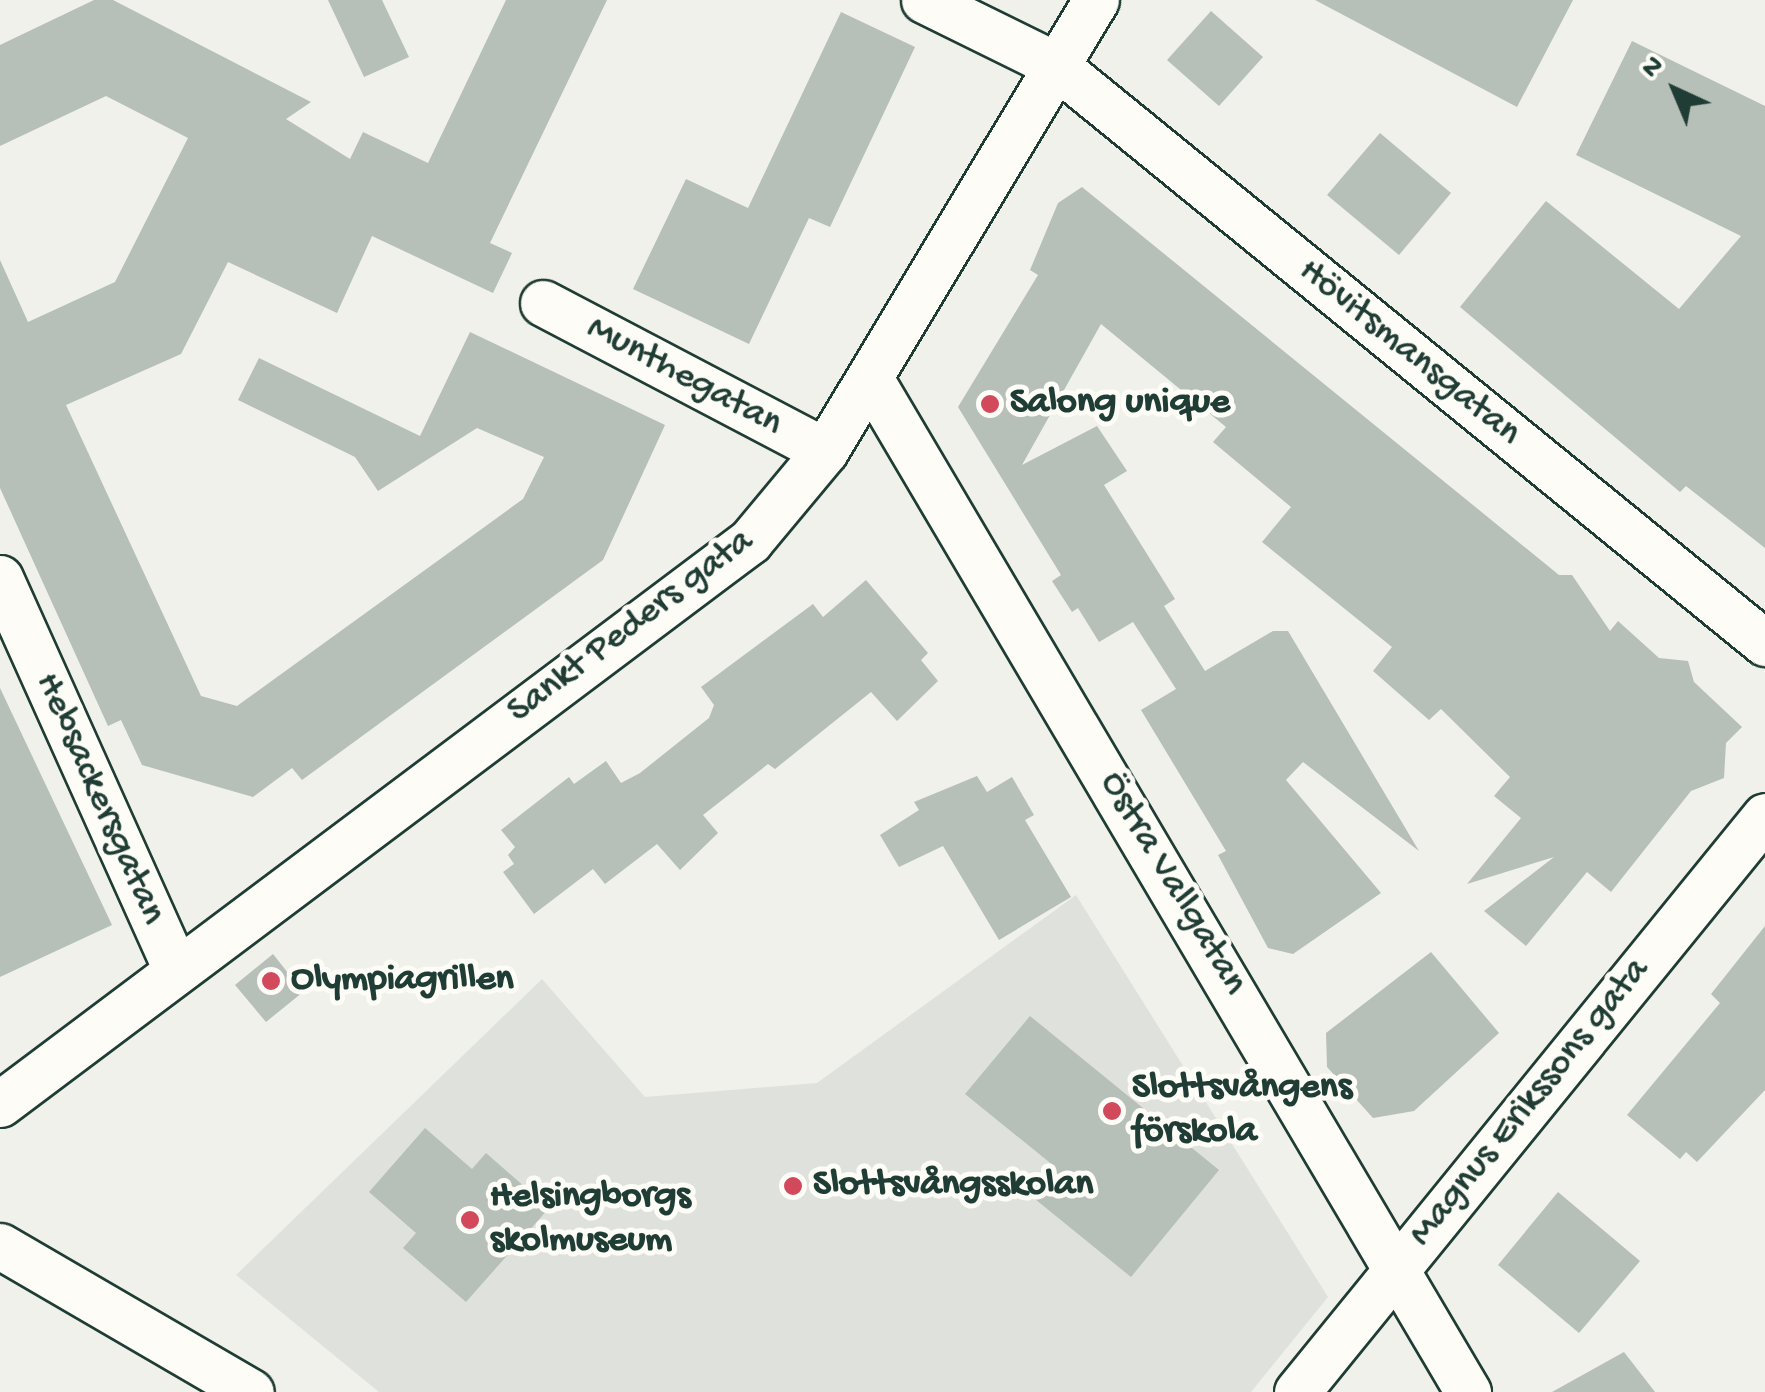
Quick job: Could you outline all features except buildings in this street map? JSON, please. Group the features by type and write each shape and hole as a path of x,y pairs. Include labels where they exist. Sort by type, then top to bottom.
{"street":[{"name":"Hövitsmansgatan","path":"924,0 1054,64 1765,642"},
{"name":"Sankt Peders gata","path":"0,1104 174,966 719,569 826,451 1054,64 1096,0"},
{"name":"Munthegatan","path":"543,304 826,451"},
{"name":"Östra Vallgatan","path":"871,380 1399,1264 1468,1392"},
{"name":"Hebsackersgatan","path":"0,578 174,966"},
{"name":"Magnus Erikssons gata","path":"1297,1392 1765,816"},
{"path":"0,1246 229,1386"}],"shaded area":[{"name":"Slottsvångsskolan","path":"1076,895 1328,1297 1251,1392 379,1392 236,1275 542,979 645,1097 817,1083"}],"place":[{"name":"Salong unique","path":"990,404"},
{"name":"Olympiagrillen","path":"271,981"},
{"name":"Slottsvångens förskola","path":"1112,1111"},
{"name":"Slottsvångsskolan","path":"793,1186"},
{"name":"Helsingborgs skolmuseum","path":"470,1220"}]}
